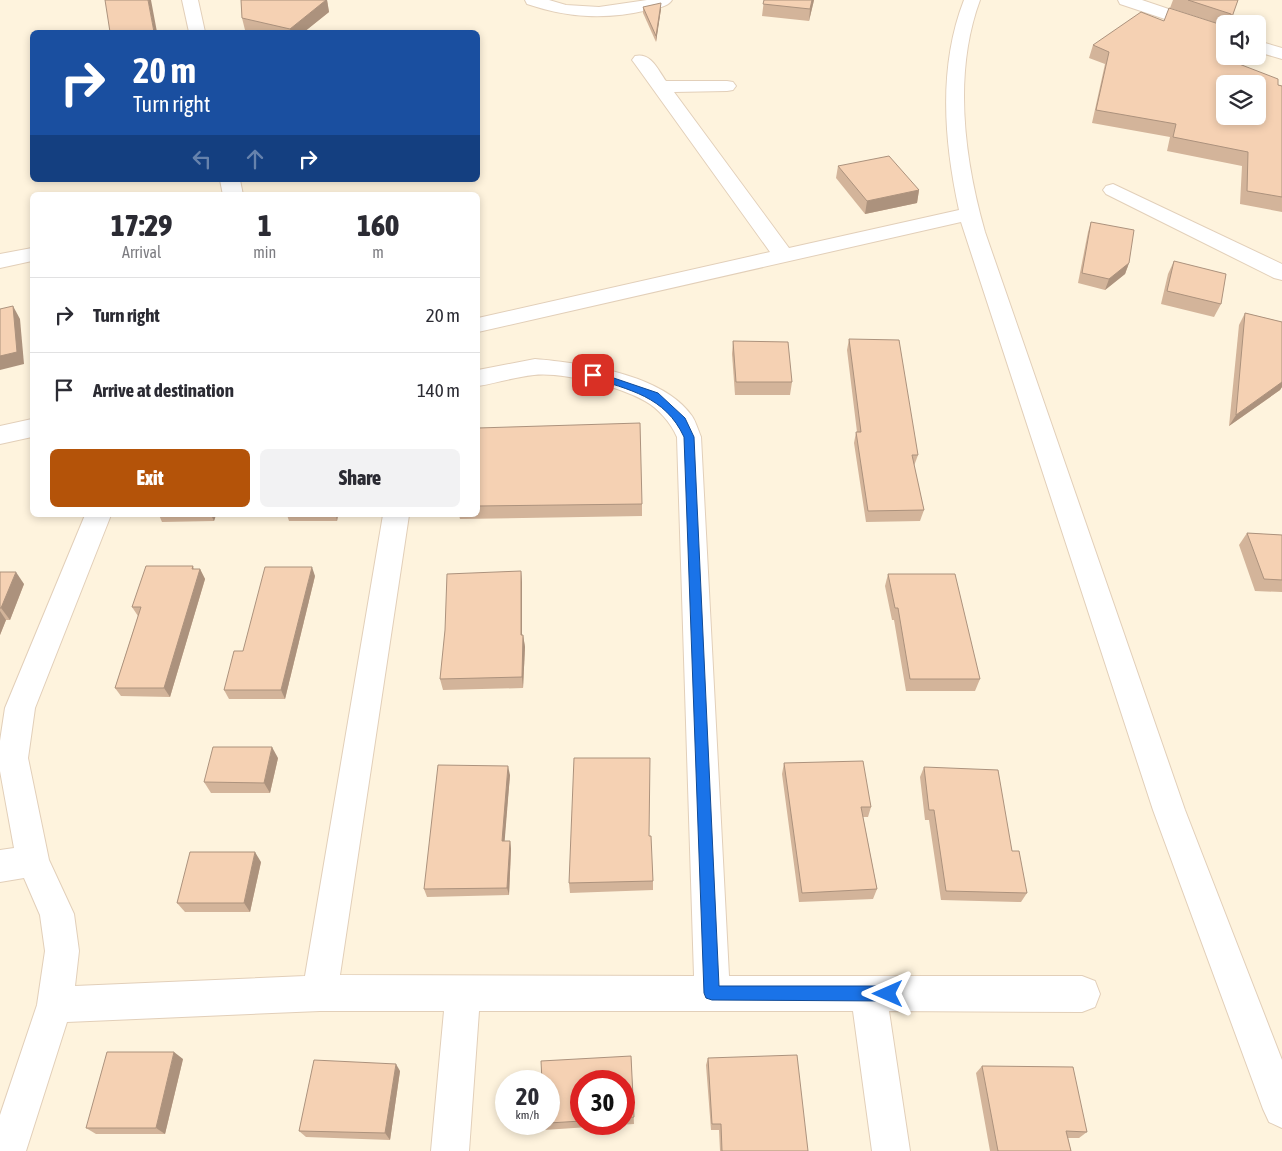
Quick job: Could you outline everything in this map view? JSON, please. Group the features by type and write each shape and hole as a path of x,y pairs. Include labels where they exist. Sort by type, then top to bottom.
{"street":[{"path":"190,0 197,30"},
{"path":"533,0 546,6 598,14 638,9 664,0"},
{"path":"972,0 963,23 957,55 956,103 961,162 970,214 991,284 1169,810 1282,1109"},
{"path":"1126,0 1216,31"},
{"path":"1266,49 1282,54"},
{"path":"641,60 783,255"},
{"path":"660,87 727,86"},
{"path":"1113,190 1282,273"},
{"path":"480,326 783,255 970,214"},
{"path":"0,261 30,255"},
{"path":"480,378 535,367 575,370 611,379 654,395 682,420 689,437 712,993"},
{"path":"0,435 30,428"},
{"path":"7,1151 55,1005 62,951 57,914 33,861 13,758 20,708 97,517"},
{"path":"320,993 396,517"},
{"path":"0,866 33,861"},
{"path":"450,1151 463,992"},
{"path":"55,1005 320,993 1082,994"},
{"path":"868,993 891,1151"}],"building":[{"path":"105,0 148,0 154,30 110,30"},
{"path":"241,0 326,0 290,29 242,18"},
{"path":"764,0 812,0 810,9 763,4"},
{"path":"1188,0 1238,0 1233,15"},
{"path":"661,3 656,36 643,7"},
{"path":"1169,8 1216,23 1216,65 1242,65 1278,79 1278,85 1282,86 1282,197 1247,191 1248,152 1173,137 1176,124 1096,110 1109,52 1093,45 1141,12 1164,21"},
{"path":"889,156 919,190 867,201 838,166"},
{"path":"1091,222 1134,230 1129,263 1109,279 1082,273"},
{"path":"1174,261 1226,274 1221,304 1167,291"},
{"path":"13,306 17,352 0,356 0,309"},
{"path":"1245,313 1282,322 1282,382 1236,415"},
{"path":"849,339 899,340 918,455 912,455 924,510 868,511 856,432 861,432"},
{"path":"733,341 788,342 792,382 736,382"},
{"path":"640,423 642,504 480,506 480,428"},
{"path":"1247,533 1282,535 1282,580 1264,579"},
{"path":"146,566 193,566 192,569 200,569 164,688 115,688 141,607 132,607"},
{"path":"265,567 312,567 281,690 224,690 234,651 243,651"},
{"path":"521,571 522,677 440,679 445,630 447,574"},
{"path":"0,572 16,572 1,608 0,608"},
{"path":"888,574 955,574 980,679 910,679 898,608 895,608"},
{"path":"213,747 272,747 264,783 204,782"},
{"path":"574,758 650,758 649,836 651,836 653,881 569,883"},
{"path":"863,761 871,807 861,807 877,889 802,893 784,763"},
{"path":"438,765 508,766 502,841 510,841 507,888 424,889"},
{"path":"924,767 998,770 1012,851 1019,851 1027,893 946,891 934,810 929,810"},
{"path":"190,852 255,852 244,903 177,903"},
{"path":"107,1052 174,1052 156,1128 86,1128"},
{"path":"797,1055 808,1151 722,1151 721,1124 712,1124 708,1058"},
{"path":"631,1056 632,1070 570,1070 570,1122 560,1122 560,1070 541,1070 541,1061"},
{"path":"314,1060 396,1064 385,1133 299,1131"},
{"path":"982,1066 1073,1067 1087,1132 1066,1131 1071,1151 998,1151"}],"route":[{"path":"593,375 611,379 654,395 682,420 689,437 712,993 888,994"}]}
